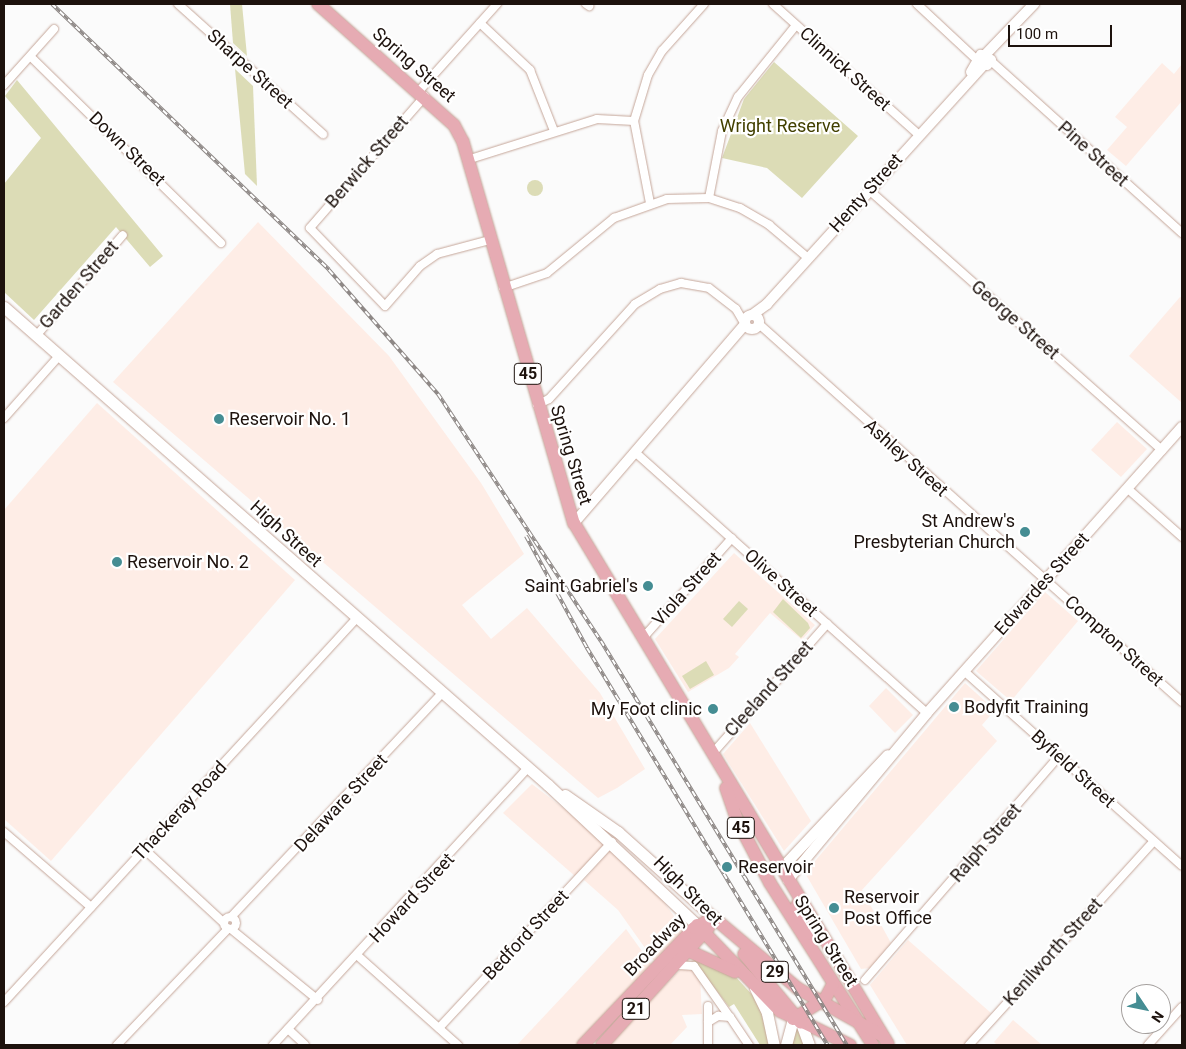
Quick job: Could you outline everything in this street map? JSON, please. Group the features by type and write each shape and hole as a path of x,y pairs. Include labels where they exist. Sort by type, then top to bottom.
{"main road":[{"name":"Spring Street","path":"318,4 422,94 454,125 467,160 537,405 572,519 721,769 772,887 832,984 873,1045"},
{"name":"High Street","path":"4,307 356,619 548,785 593,818 714,919 733,938 797,1019"},
{"name":"Spring Street","path":"738,808 785,874 859,999 889,1045"},
{"name":"High Street","path":"593,818 612,842 701,929 752,985 797,1019 850,1045"},
{"path":"772,887 785,874"},
{"path":"800,899 796,908 815,942 824,971"},
{"name":"Broadway","path":"583,1045 636,990 714,919"},
{"name":"Broadway","path":"602,1045 691,952 701,929"},
{"name":"High Street","path":"733,938 820,1003 860,1023 889,1045"},
{"path":"691,952 715,960 752,985 767,1012 774,1045"},
{"path":"786,1045 797,1019 832,992 832,984"},
{"path":"636,990 646,999"},
{"path":"797,1019 811,1045 831,1036 848,1036 860,1023 859,999"}],"street":[{"name":"Sharpe Street","path":"178,4 323,134"},
{"name":"Berwick Street","path":"490,240 438,254 420,266 385,306 310,228 497,4"},
{"path":"650,203 634,120 658,59 704,4"},
{"name":"Clinnick Street","path":"773,4 918,134"},
{"name":"Pine Street","path":"917,4 966,47 1004,74 1182,233"},
{"name":"Henty Street","path":"752,323 1034,4"},
{"path":"480,23 530,70 554,131"},
{"path":"708,198 722,131 738,97 796,25"},
{"path":"4,85 54,29"},
{"name":"Down Street","path":"31,57 221,243"},
{"path":"467,160 597,119 634,120"},
{"name":"George Street","path":"869,190 1162,450"},
{"path":"503,288 547,273 605,223 650,203 708,198 769,225 808,258"},
{"name":"Garden Street","path":"36,336 123,235"},
{"name":"Ashley Street","path":"537,405 549,399 635,304 660,289 681,283 700,285 736,309 767,334 1046,582"},
{"path":"572,519 590,505 752,323"},
{"path":"4,418 59,356"},
{"name":"Edwardes Street","path":"785,874 1182,427"},
{"name":"Olive Street","path":"636,453 927,713"},
{"path":"1128,489 1182,537"},
{"name":"Viola Street","path":"642,639 732,538"},
{"name":"Compton Street","path":"1046,582 1182,702"},
{"name":"Thackeray Road","path":"4,1002 356,619"},
{"name":"Cleeland Street","path":"712,754 827,624"},
{"name":"Byfield Street","path":"964,671 1182,866"},
{"name":"Delaware Street","path":"117,1045 442,693"},
{"name":"Ralph Street","path":"865,980 1061,758"},
{"name":"Howard Street","path":"273,1045 312,1007 530,769"},
{"path":"4,833 91,907"},
{"name":"Kenilworth Street","path":"969,1045 1153,839"},
{"name":"Bedford Street","path":"439,1028 612,842"},
{"path":"144,849 318,1000"},
{"path":"360,954 458,1045"},
{"path":"678,965 694,966 748,1045"},
{"path":"708,1006 708,1045"},
{"path":"1148,1045 1182,1007"},
{"path":"708,1022 729,1016"},
{"path":"288,1029 306,1045"}],"shaded area":[{"path":"1162,63 1174,74 1182,64 1182,101 1126,166 1107,150 1127,127 1115,117"},
{"path":"258,222 389,356 481,483 524,554 462,605 491,639 527,608 600,693 645,769 617,788 598,798 113,382"},
{"path":"1180,297 1182,298 1182,403 1129,356"},
{"path":"97,403 295,580 51,861 4,819 4,510"},
{"path":"1117,422 1147,449 1121,477 1091,450"},
{"path":"734,553 815,625 802,640 770,613 735,654 739,657 729,668 688,692 655,639"},
{"path":"1045,592 1078,621 1011,701 976,671"},
{"path":"965,683 995,710 982,725 997,741 862,890 891,943 870,968 861,969 805,873"},
{"path":"886,688 913,715 895,733 869,706"},
{"path":"750,723 811,821 784,851 723,754"},
{"path":"532,784 607,842 576,877 503,813"},
{"path":"612,848 649,882 685,931 655,962 618,910 584,880"},
{"path":"626,929 652,965 576,1045 517,1045"},
{"path":"908,940 991,1013 964,1045 907,1045 870,985"},
{"path":"685,965 700,978 702,1014 682,1015 687,1027 670,1045 606,1045"},
{"path":"1013,1020 1042,1045 997,1045 994,1042"}],"green space":[{"path":"230,4 242,4 247,56 233,43"},
{"name":"Wright Reserve","path":"774,62 858,136 802,198 767,168 722,158 744,99"},
{"path":"235,69 253,86 257,186 245,174"},
{"path":"17,80 163,256 150,267 116,227 34,320 4,292 4,184 41,138 5,96"},
{"path":"532,180 538,180 543,185 541,194 532,196 527,191 527,185"},
{"path":"783,599 808,623 810,628 801,638 773,612"},
{"path":"739,601 748,609 732,627 723,619"},
{"path":"706,661 714,675 690,689 682,676"},
{"path":"691,957 733,974 758,1001 770,1045 760,1045 734,1004 729,1007"},
{"path":"797,1026 805,1045 791,1045"}],"railway":[{"path":"52,4 329,270 438,394 601,641 847,1045"},
{"path":"526,536 587,648 827,1045"}],"place":[{"name":"Reservoir No. 1","path":"219,419"},
{"name":"St Andrew's Presbyterian Church","path":"1025,532"},
{"name":"Reservoir No. 2","path":"117,562"},
{"name":"Saint Gabriel's","path":"648,586"},
{"name":"Bodyfit Training","path":"954,707"},
{"name":"My Foot clinic","path":"713,709"},
{"name":"Reservoir","path":"727,867"},
{"name":"Reservoir Post Office","path":"834,908"}]}
